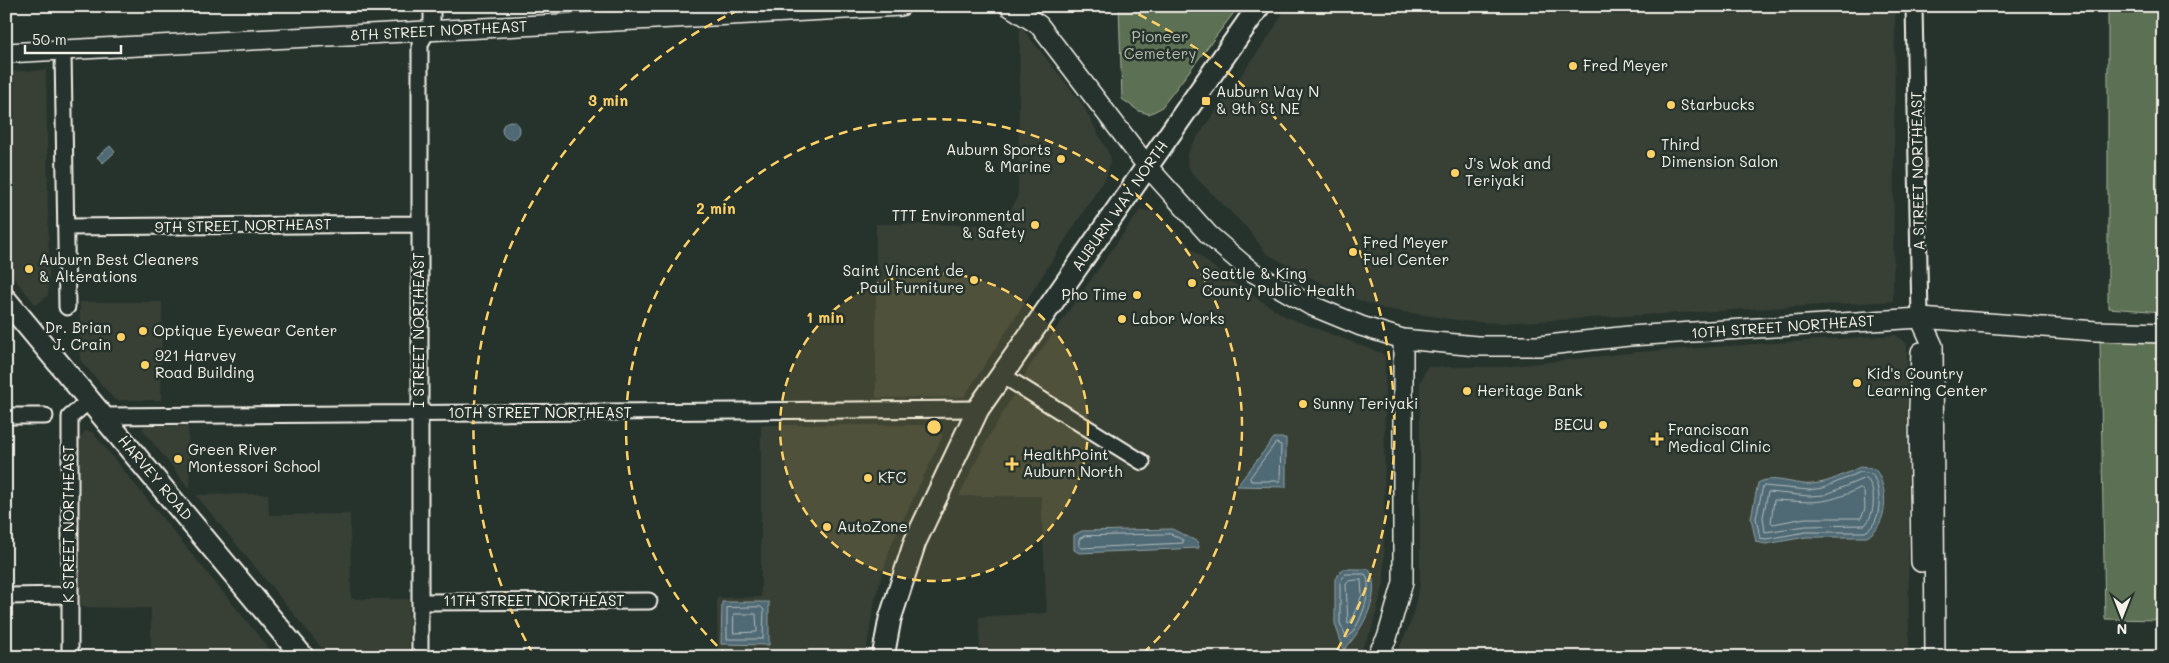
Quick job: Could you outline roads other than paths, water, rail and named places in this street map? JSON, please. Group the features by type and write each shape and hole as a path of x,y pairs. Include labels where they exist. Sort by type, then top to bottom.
{"main road":[{"name":"AUBURN WAY NORTH","path":"883,657 890,619 915,542 978,409 1147,166 1183,118 1259,6"},
{"name":"HARVEY ROAD","path":"6,300 303,657"}],"street":[{"name":"I STREET NORTHEAST","path":"420,657 420,44 432,22 432,6"},
{"name":"8TH STREET NORTHEAST","path":"6,53 63,52 426,32 598,14 901,6"},
{"path":"1008,6 1039,25 1147,166 1209,235 1251,271 1324,312 1403,339 1403,575 1387,638 1376,657"},
{"name":"A STREET NORTHEAST","path":"1914,6 1923,326 1919,408 1922,657"},
{"path":"63,52 67,307"},
{"name":"9TH STREET NORTHEAST","path":"66,228 419,224"},
{"name":"A STREET NORTHEAST","path":"1923,326 1934,346 1935,657"},
{"name":"10TH STREET NORTHEAST","path":"1403,339 1477,346 1540,346 1628,336 1923,326 2163,333"},
{"path":"1002,374 1142,462"},
{"name":"10TH STREET NORTHEAST","path":"96,408 419,414 978,409"},
{"name":"K STREET NORTHEAST","path":"70,657 70,417 96,408"},
{"path":"6,416 45,416"},
{"path":"6,596 69,595"},
{"name":"11TH STREET NORTHEAST","path":"420,602 649,601"}],"water":[{"path":"511,121 517,124 520,130 517,136 511,139 505,136 502,130 505,124"},
{"path":"110,146 115,152 103,163 97,157"},
{"path":"1274,438 1286,438 1286,487 1237,486"},
{"path":"1860,467 1875,469 1883,486 1885,505 1880,524 1867,537 1806,537 1766,544 1756,542 1751,518 1758,483 1777,480 1806,484 1818,483 1836,478"},
{"path":"1172,529 1198,542 1199,548 1079,553 1074,550 1074,535 1082,531"},
{"path":"1343,569 1369,569 1373,579 1374,590 1369,612 1364,622 1344,650 1335,624 1335,579"},
{"path":"722,602 769,602 769,645 721,644"}],"place":[{"name":"Fred Meyer","path":"1573,66"},
{"name":"Auburn Way N & 9th St NE","path":"1206,101"},
{"name":"Starbucks","path":"1671,105"},
{"name":"Third Dimension Salon","path":"1651,154"},
{"name":"Auburn Sports & Marine","path":"1061,159"},
{"name":"J's Wok and Teriyaki","path":"1455,173"},
{"name":"TTT Environmental & Safety","path":"1035,225"},
{"name":"Fred Meyer Fuel Center","path":"1353,252"},
{"name":"Auburn Best Cleaners & Alterations","path":"29,269"},
{"name":"Saint Vincent de Paul Furniture","path":"974,280"},
{"name":"Seattle & King County Public Health","path":"1192,283"},
{"name":"Pho Time","path":"1137,295"},
{"name":"Labor Works","path":"1122,319"},
{"name":"Optique Eyewear Center","path":"143,331"},
{"name":"Dr. Brian J. Crain","path":"121,337"},
{"name":"921 Harvey Road Building","path":"145,365"},
{"name":"Kid's Country Learning Center","path":"1857,383"},
{"name":"Heritage Bank","path":"1467,391"},
{"name":"Sunny Teriyaki","path":"1303,404"},
{"name":"BECU","path":"1603,425"},
{"name":"Franciscan Medical Clinic","path":"1657,439"},
{"name":"Green River Montessori School","path":"178,459"},
{"name":"HealthPoint Auburn North","path":"1012,464"},
{"name":"KFC","path":"868,478"},
{"name":"AutoZone","path":"827,527"}],"park label":[{"name":"Pioneer Cemetery","path":"1160,46"}]}
